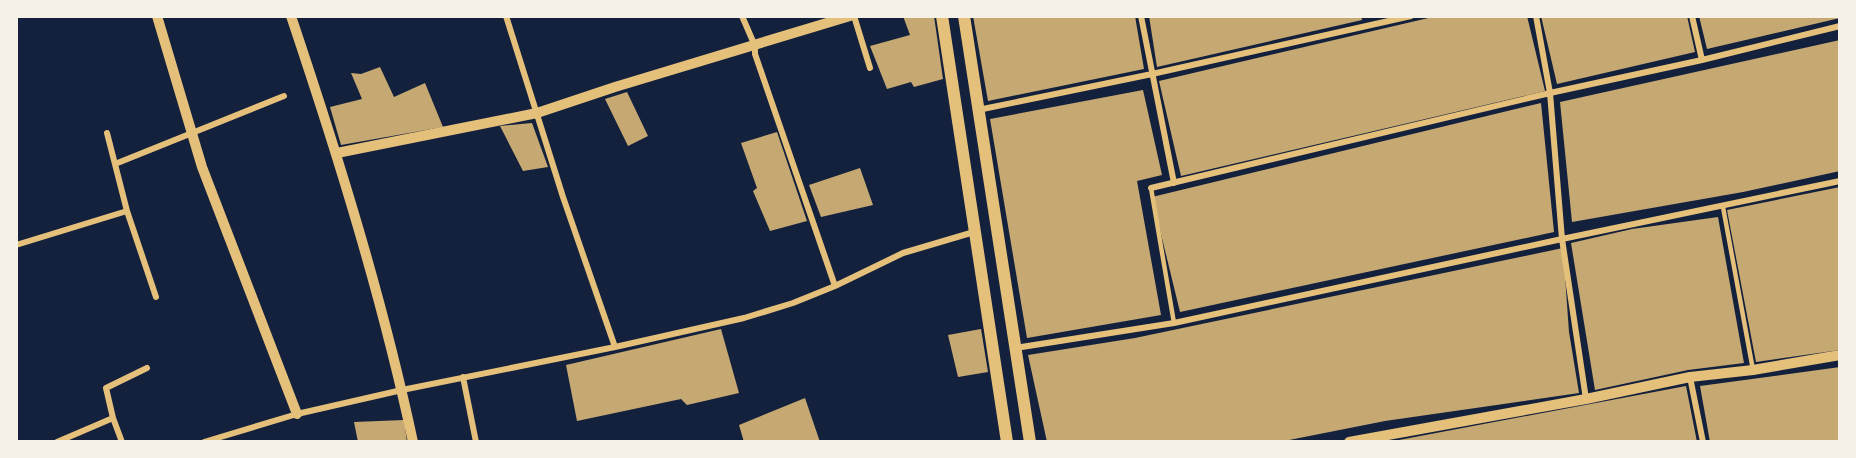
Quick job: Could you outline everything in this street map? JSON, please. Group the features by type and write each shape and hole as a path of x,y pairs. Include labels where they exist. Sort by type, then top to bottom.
{"main road":[{"path":"942,16 1007,441"},
{"path":"964,16 1030,441"}],"street":[{"path":"157,16 202,167 297,414"},
{"path":"291,16 337,153 402,390 413,441"},
{"path":"506,16 563,197 615,347"},
{"path":"742,16 755,46 755,54 835,286"},
{"path":"337,153 537,113 615,87 852,16 870,68"},
{"path":"1141,16 1174,183"},
{"path":"1369,16 1372,25"},
{"path":"977,110 1152,74 1411,16"},
{"path":"1536,16 1550,93 1562,239 1586,399"},
{"path":"1692,16 1702,60"},
{"path":"1151,188 1839,26"},
{"path":"115,164 284,96"},
{"path":"106,134 127,210 156,297"},
{"path":"1015,348 1174,323 1839,181"},
{"path":"17,244 127,210"},
{"path":"204,441 297,414 402,390 615,347 744,318 793,303 835,286 903,253 974,232"},
{"path":"1349,441 1586,399 1690,377 1753,370 1839,355"},
{"path":"122,441 113,418 106,388 147,368"},
{"path":"463,377 476,441"},
{"path":"1690,377 1703,441"},
{"path":"57,441 113,418"}],"lane":[{"path":"1151,188 1174,323"},
{"path":"1723,207 1753,370"}],"building":[{"path":"903,16 934,16 943,79 914,87 911,82 887,89 870,46 910,35"},
{"path":"973,16 1135,16 1144,69 988,101"},
{"path":"1149,16 1361,16 1362,20 1157,67"},
{"path":"1437,16 1527,16 1545,91 1181,176 1159,81"},
{"path":"1541,16 1687,16 1695,52 1557,84"},
{"path":"1699,16 1840,16 1840,18 1707,49"},
{"path":"1840,40 1840,171 1743,192 1572,222 1560,102"},
{"path":"380,67 394,97 425,83 443,127 341,145 330,107 362,99 351,73 361,74"},
{"path":"1143,90 1162,175 1137,181 1161,315 1027,338 990,119"},
{"path":"627,92 648,136 628,146 605,99"},
{"path":"1541,103 1554,232 1180,312 1152,197"},
{"path":"532,123 548,167 523,171 500,126"},
{"path":"777,132 807,221 770,231 753,191 757,188 741,143"},
{"path":"860,168 873,205 821,217 809,185"},
{"path":"1840,187 1840,350 1756,362 1727,210"},
{"path":"1718,217 1744,363 1688,370 1595,390 1571,243 1632,229"},
{"path":"1563,248 1569,332 1579,393 1385,421 1279,442 1047,442 1028,355 1135,338"},
{"path":"721,329 739,393 687,405 681,399 577,421 566,365"},
{"path":"981,329 988,372 958,377 948,335"},
{"path":"1840,367 1840,442 1710,442 1700,386"},
{"path":"1686,386 1697,442 1399,442 1399,440"},
{"path":"805,398 820,442 744,442 739,425"},
{"path":"404,420 407,442 358,442 354,422"}]}
